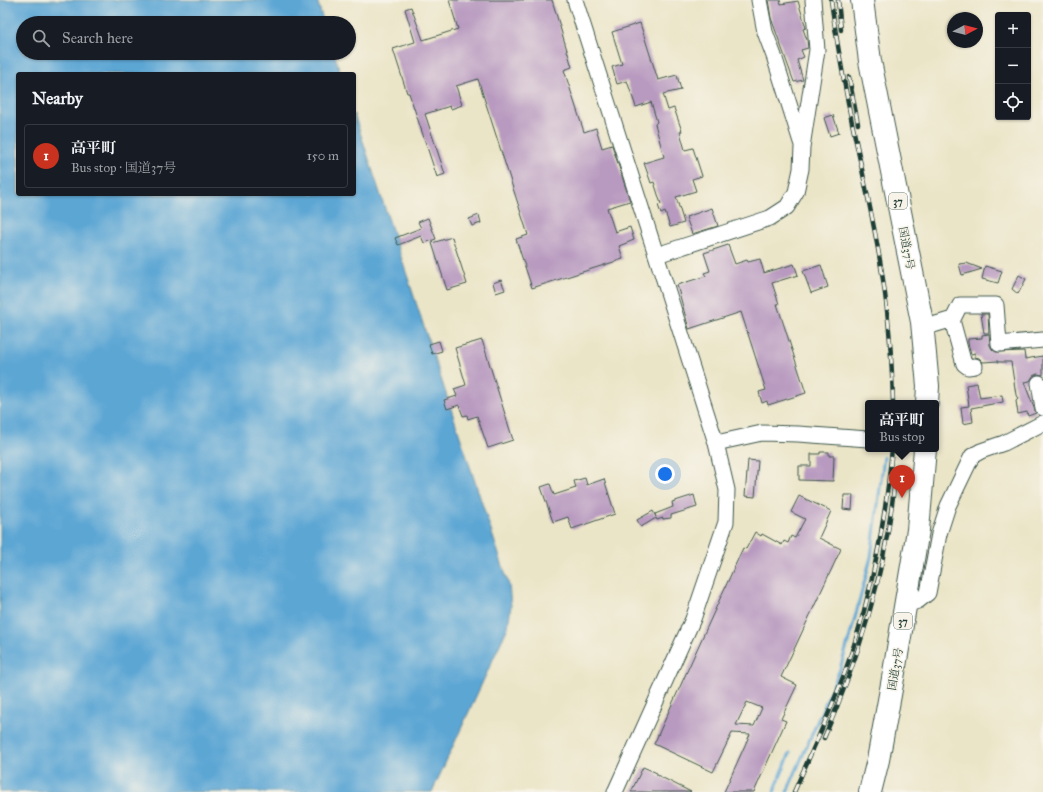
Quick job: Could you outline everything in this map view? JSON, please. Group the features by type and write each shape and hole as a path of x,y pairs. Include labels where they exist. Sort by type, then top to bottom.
{"highway":[{"name":"国道37号","path":"862,0 870,61 923,328 928,386 927,400"},
{"name":"国道37号","path":"870,792 878,760 892,684 918,530 925,452"}],"street":[{"path":"575,0 716,443 727,490 726,522 692,619 615,792"},
{"path":"759,0 765,32 774,56 802,147"},
{"path":"657,255 770,218 787,207 796,192 801,169 802,147 817,50 813,0"},
{"path":"975,366 968,367 964,364 952,320 960,305 996,305 999,344 1043,340"},
{"path":"923,328 952,320"},
{"path":"1039,383 1043,408"},
{"path":"905,605 918,601 928,594 939,534 948,506 972,456 981,451 1004,443 1043,423"},
{"path":"716,443 762,432 865,439"}],"water":[{"path":"0,0 317,0 322,16 16,16 16,60 336,60 340,72 16,72 16,196 356,196 356,120 509,585 511,606 508,627 432,792 0,792"}],"building":[{"path":"449,0 552,0 572,67 564,70 584,132 596,128 602,148 612,145 630,201 607,208 615,232 630,227 634,240 619,246 623,259 532,288 516,239 528,235 478,79 456,86 462,105 451,109 450,106 425,114 445,174 437,177 393,49 415,42 405,9 411,7 423,40 458,29"},
{"path":"768,0 780,0 781,4 798,1 806,28 803,29 808,48 801,50 804,57 797,60 803,80 794,82 771,18"},
{"path":"640,23 658,80 677,75 681,90 663,94 668,110 674,108 682,131 680,132 685,150 693,148 702,176 692,179 696,191 676,197 684,223 670,227 665,212 661,214 658,205 661,204 654,182 651,183 644,163 664,157 655,124 657,122 651,102 636,107 627,81 617,84 612,67 622,64 612,32"},
{"path":"833,115 839,133 830,136 824,118"},
{"path":"712,208 718,226 692,234 686,217"},
{"path":"479,215 481,223 472,226 469,219"},
{"path":"428,218 436,239 424,243 421,236 398,245 395,238 421,228 418,222"},
{"path":"452,237 467,284 447,290 432,243"},
{"path":"728,245 735,264 747,260 748,262 760,259 764,273 794,264 798,275 772,283 779,304 777,304 806,393 768,405 767,401 762,403 759,392 766,390 741,312 689,329 677,285 706,276 704,273 710,271 704,253"},
{"path":"967,263 982,269 962,275 959,264"},
{"path":"821,265 828,287 811,293 803,271"},
{"path":"985,266 1002,271 998,283 982,279"},
{"path":"1019,275 1026,279 1018,294 1012,289"},
{"path":"501,280 505,290 496,293 493,283"},
{"path":"981,314 988,314 989,333 984,333"},
{"path":"989,334 990,345 996,352 1024,351 1025,359 1043,356 1043,375 1037,374 1033,376 1030,381 1024,382 1036,413 1028,416 1027,412 1018,414 1016,401 1018,399 1016,395 1011,362 983,362 979,358 975,357 975,353 971,354 968,339 982,338 982,335"},
{"path":"482,340 513,440 488,448 477,416 468,419 467,415 463,416 459,405 447,409 444,400 457,396 454,389 466,385 455,348"},
{"path":"439,341 442,351 432,354 429,344"},
{"path":"977,383 980,398 1002,395 1003,402 971,408 973,422 963,424 961,407 969,406 966,385"},
{"path":"820,452 829,452 829,456 834,456 833,481 799,480 799,466 811,466 811,454 820,454"},
{"path":"748,460 758,461 755,497 745,496"},
{"path":"585,478 587,485 604,479 615,514 572,529 568,517 553,522 541,487 550,484 554,495 576,488 574,481"},
{"path":"694,495 697,507 671,515 671,518 657,520 656,518 641,527 637,520 653,511 656,517 655,514 673,507 672,502"},
{"path":"844,495 853,495 852,510 843,509"},
{"path":"799,496 831,511 819,538 841,549 781,677 797,685 781,719 786,721 754,792 724,792 750,734 732,733 713,772 654,744 743,548 746,549 755,532 761,536 762,534 782,545 784,541 788,543 791,536 795,538 805,519 791,512","holes":["747,702 762,708 754,726 736,725"]},
{"path":"643,767 657,773 657,775 691,792 631,792"}],"waterway":[{"path":"787,792 840,669 852,629 871,557 884,457"},
{"path":"774,792 790,753"}],"railway":[{"path":"831,0 847,99 879,253 887,306 893,400"},
{"path":"838,0 841,30"},
{"path":"849,77 858,124"},
{"path":"794,792 841,683 868,597 883,524 892,452"},
{"path":"824,738 849,675 879,578 886,544 895,477"}],"place":[{"name":"高平町","path":"902,498"}]}
